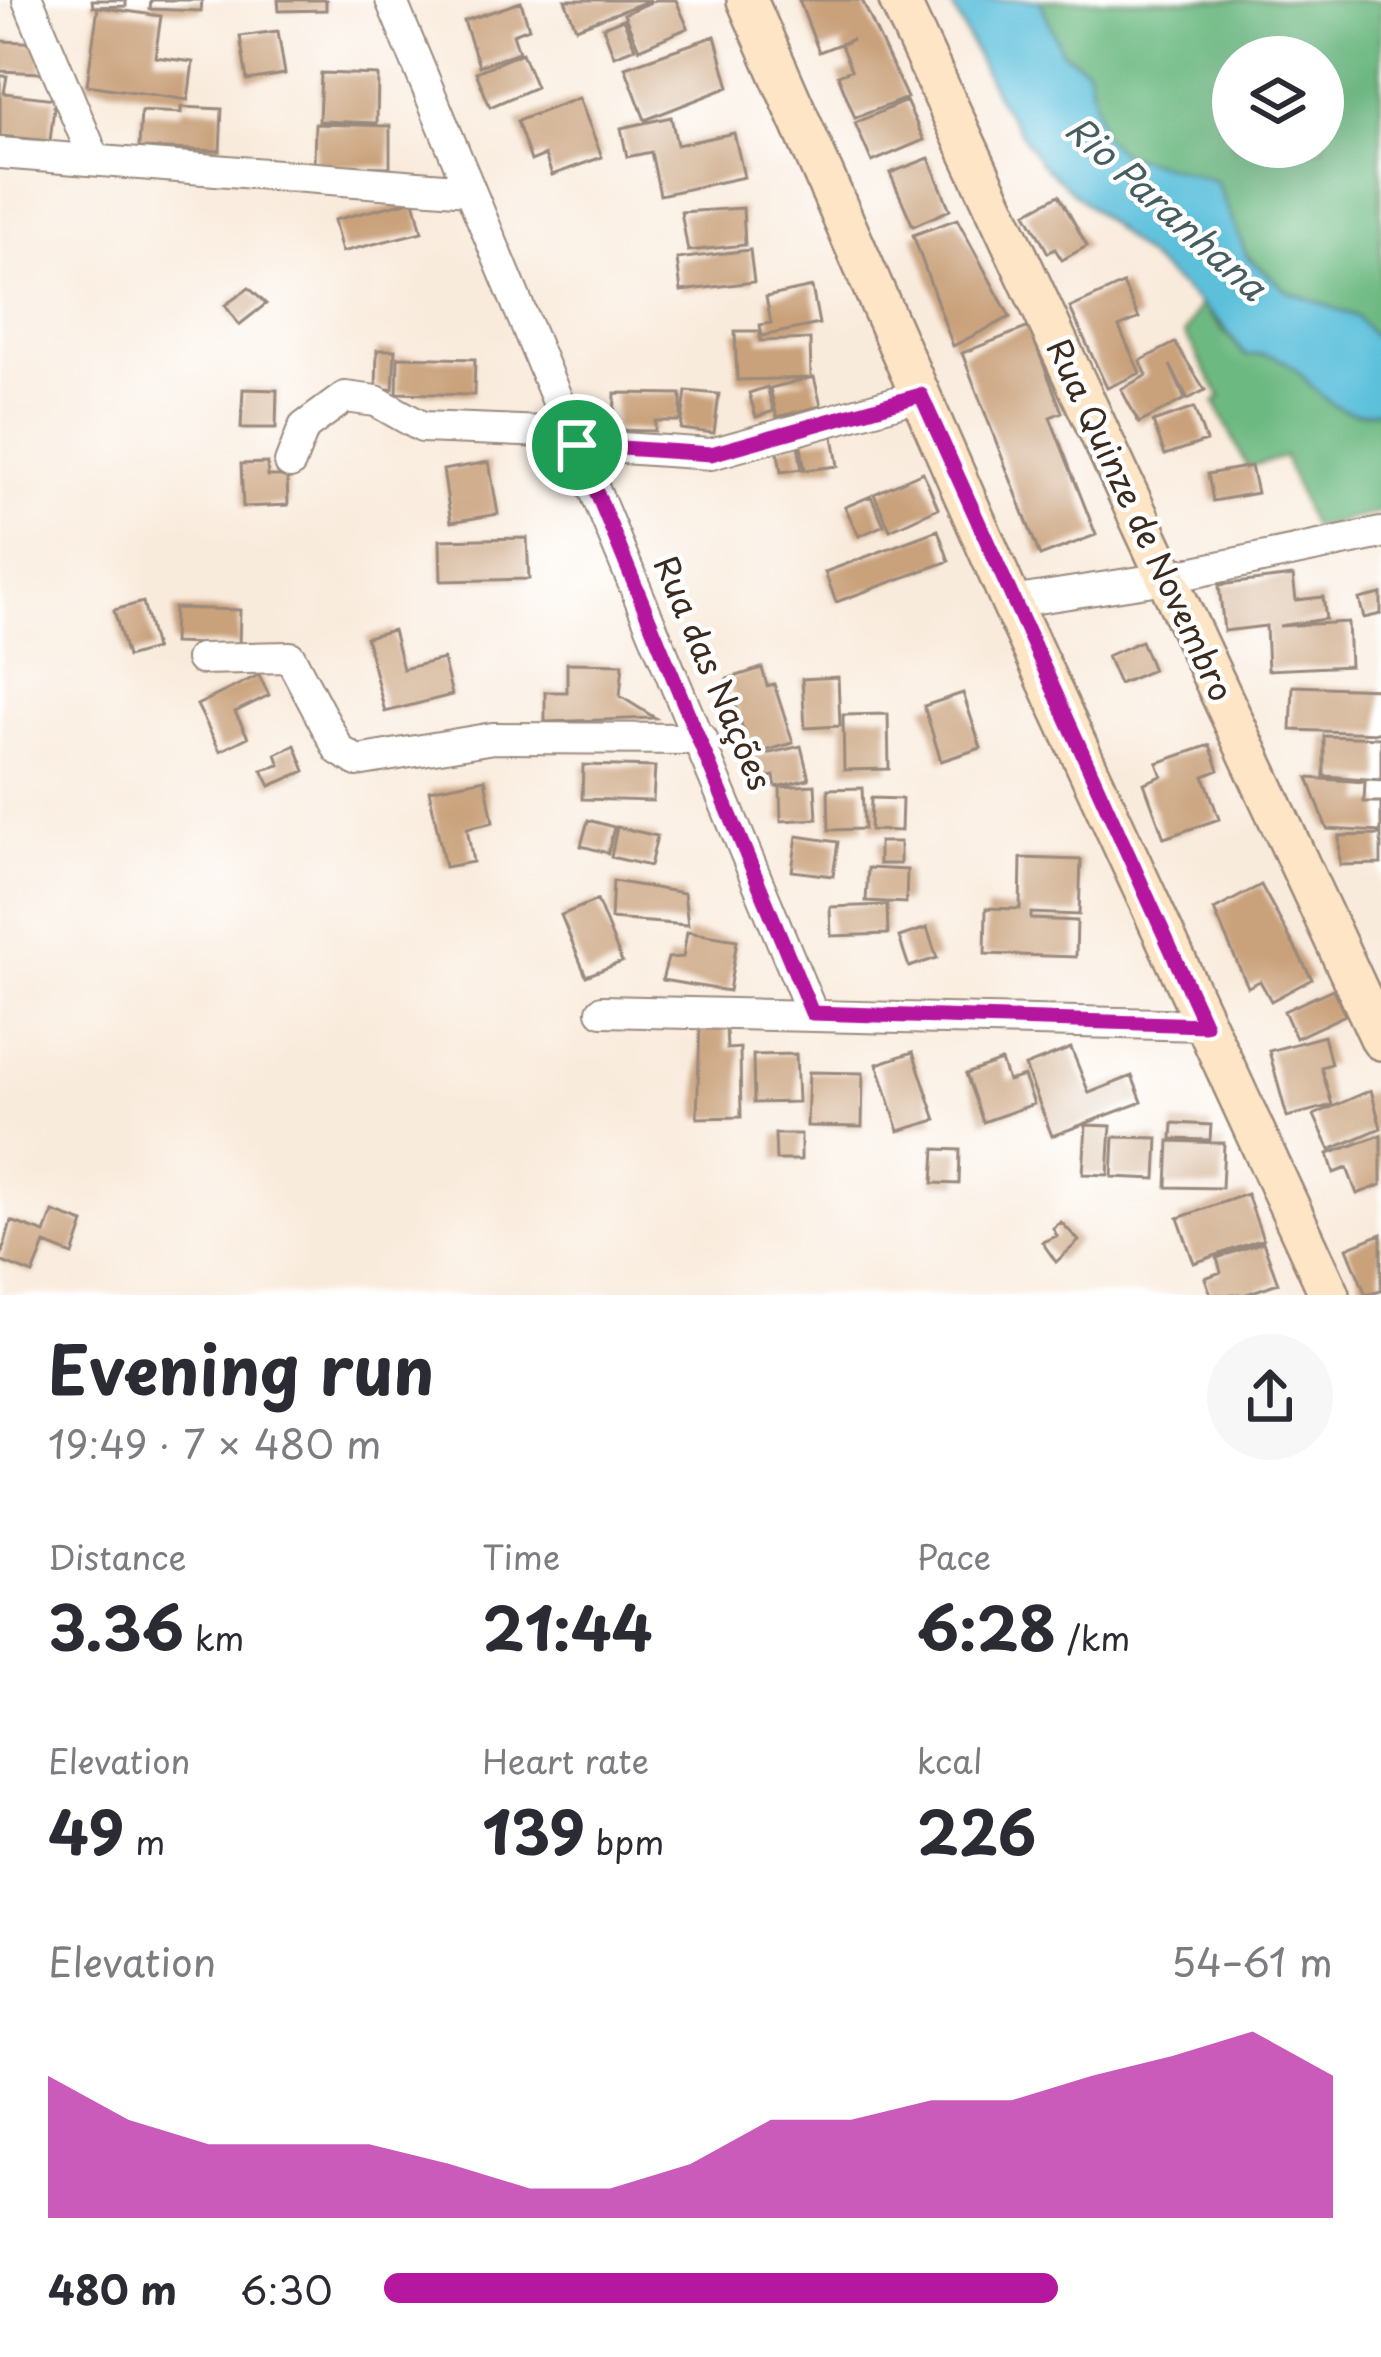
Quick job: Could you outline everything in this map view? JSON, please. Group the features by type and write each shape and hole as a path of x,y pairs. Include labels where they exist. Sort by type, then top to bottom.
{"main road":[{"path":"747,0 1011,602 1330,1295"},
{"name":"Rua Quinze de Novembro","path":"899,0 1381,1040"}],"street":[{"path":"28,0 94,158"},
{"name":"Rua das Nações","path":"391,0 703,739 812,1013"},
{"path":"0,153 469,190"},
{"path":"290,464 304,427 346,397 376,400 422,427 711,454 921,395"},
{"path":"1011,602 1166,578 1381,533"},
{"path":"201,658 290,657 339,750 357,761 493,738 703,739"},
{"path":"602,1011 1205,1025"}],"green space":[{"path":"1040,0 1381,0 1381,344 1355,316 1287,291 1247,256 1216,181 1121,154 1102,135 1087,68 1062,52"},
{"path":"1200,304 1246,356 1268,355 1285,361 1338,407 1357,412 1381,410 1381,512 1312,528 1284,457 1247,467 1215,402 1221,397 1185,334"}],"water":[{"name":"Rio Paranhana","path":"949,0 1040,0 1062,52 1087,68 1102,135 1121,153 1216,181 1247,256 1287,291 1355,316 1381,344 1381,410 1357,412 1338,407 1284,361 1267,355 1246,356 1219,321 1041,164 1000,103"}],"building":[{"path":"92,0 126,0 126,6 93,7"},
{"path":"151,0 202,0 201,11 150,9"},
{"path":"278,0 326,0 326,10 279,11"},
{"path":"565,0 651,0 576,28"},
{"path":"656,0 676,0 688,28 639,49 624,14"},
{"path":"799,0 862,0 907,98 855,118 838,75 851,70 841,45 853,39 819,52"},
{"path":"521,2 529,28 513,34 519,52 479,66 464,21"},
{"path":"98,7 161,16 155,57 193,62 188,100 87,85"},
{"path":"623,19 635,48 614,56 603,27"},
{"path":"278,31 285,74 247,80 240,36"},
{"path":"715,36 729,87 645,120 625,67"},
{"path":"0,41 43,43 42,73 0,71"},
{"path":"522,53 536,87 490,107 476,72"},
{"path":"321,73 378,75 377,123 319,121"},
{"path":"0,76 7,76 4,93 55,99 50,141 0,136"},
{"path":"579,98 602,157 552,175 545,155 531,161 517,121"},
{"path":"906,101 924,140 872,162 855,123"},
{"path":"181,107 222,109 220,151 139,148 141,111 181,113"},
{"path":"671,117 677,145 734,133 744,177 660,195 651,152 627,157 621,128"},
{"path":"315,124 390,126 390,167 314,165"},
{"path":"929,158 950,210 913,226 890,173"},
{"path":"1059,195 1087,246 1062,260 1055,249 1048,253 1026,213"},
{"path":"414,200 422,232 342,252 334,220"},
{"path":"743,208 745,245 688,251 681,212"},
{"path":"957,219 1010,317 953,346 913,235"},
{"path":"750,250 754,282 681,291 677,259"},
{"path":"1123,284 1139,318 1119,327 1140,373 1107,388 1070,308"},
{"path":"812,287 819,324 762,336 760,325 771,323 766,297"},
{"path":"249,288 266,304 239,325 225,305"},
{"path":"1029,327 1062,412 1050,417 1096,535 1040,556 962,353"},
{"path":"735,331 760,331 760,341 810,339 811,378 737,380"},
{"path":"1175,343 1205,390 1188,399 1170,365 1185,399 1139,423 1121,389 1147,375 1140,361"},
{"path":"377,350 395,350 393,389 376,389"},
{"path":"398,357 475,359 474,395 397,393"},
{"path":"814,377 821,406 777,417 770,388"},
{"path":"767,387 774,411 756,417 749,393"},
{"path":"243,389 277,390 276,428 241,428"},
{"path":"686,391 719,394 714,433 681,429"},
{"path":"615,393 681,394 681,421 655,421 655,431 614,430"},
{"path":"1194,408 1206,441 1165,455 1153,422"},
{"path":"833,436 838,466 805,470 800,441"},
{"path":"798,444 802,469 781,472 777,447"},
{"path":"489,462 498,514 451,522 443,470"},
{"path":"267,463 268,476 287,476 288,505 243,507 241,464"},
{"path":"1251,466 1257,493 1213,501 1208,474"},
{"path":"923,472 938,508 890,530 874,494"},
{"path":"871,496 884,525 859,536 845,507"},
{"path":"938,530 949,561 836,602 825,572"},
{"path":"527,538 529,579 441,581 440,540"},
{"path":"1293,576 1296,600 1323,597 1326,619 1279,626 1348,622 1350,666 1268,670 1266,626 1224,631 1219,585"},
{"path":"1381,594 1381,614 1364,618 1359,599"},
{"path":"143,602 155,649 127,657 114,610"},
{"path":"174,608 240,610 239,645 173,643"},
{"path":"393,630 403,669 443,659 452,695 385,712 366,637"},
{"path":"1141,641 1153,670 1119,684 1107,656"},
{"path":"567,663 623,664 620,696 655,718 545,722 545,692 567,692"},
{"path":"762,668 767,686 774,684 793,743 751,755 727,679"},
{"path":"259,675 269,695 235,712 248,737 220,751 197,705"},
{"path":"838,677 840,726 805,728 802,679"},
{"path":"1293,686 1381,689 1381,733 1291,730"},
{"path":"963,693 981,748 941,761 924,706"},
{"path":"888,714 889,769 844,770 843,715"},
{"path":"1324,736 1381,738 1381,780 1324,776"},
{"path":"295,745 305,771 270,786 262,770 280,765 276,754"},
{"path":"1210,745 1219,770 1204,776 1219,819 1164,838 1144,783 1162,776 1157,763"},
{"path":"801,746 809,779 776,787 774,776 753,780 748,758"},
{"path":"583,765 655,767 653,801 582,799"},
{"path":"1308,778 1365,782 1364,802 1381,802 1381,832 1327,829"},
{"path":"485,779 493,822 467,828 473,862 445,867 429,790"},
{"path":"815,785 817,819 781,821 780,787"},
{"path":"862,788 864,829 829,830 828,789"},
{"path":"871,798 902,799 901,831 870,830"},
{"path":"588,820 614,827 608,853 581,846"},
{"path":"617,827 657,836 650,866 611,857"},
{"path":"1381,835 1381,864 1340,865 1339,836"},
{"path":"797,836 838,842 833,876 792,871"},
{"path":"879,842 900,842 900,864 879,864"},
{"path":"1021,858 1081,860 1079,915 1031,913 1031,919 1077,921 1076,957 985,954 986,908 1020,909"},
{"path":"868,868 907,870 906,903 866,901"},
{"path":"613,881 684,893 688,925 611,919"},
{"path":"1261,885 1312,979 1271,1001 1260,981 1248,987 1214,910"},
{"path":"597,900 622,962 586,976 561,915"},
{"path":"887,905 888,934 831,936 830,907"},
{"path":"927,928 937,958 909,967 899,937"},
{"path":"687,932 737,940 729,991 662,980 668,958 683,957"},
{"path":"1333,989 1345,1015 1296,1038 1284,1011"},
{"path":"700,1027 726,1027 727,1049 740,1048 741,1117 697,1118"},
{"path":"1324,1036 1331,1064 1321,1067 1332,1105 1287,1117 1269,1051"},
{"path":"1071,1048 1089,1093 1132,1076 1142,1102 1052,1136 1025,1066"},
{"path":"913,1052 936,1120 899,1131 877,1064"},
{"path":"796,1054 798,1102 754,1103 753,1055"},
{"path":"1001,1061 1008,1081 1024,1076 1034,1104 983,1122 966,1074"},
{"path":"809,1072 863,1073 862,1127 807,1126"},
{"path":"1371,1090 1381,1128 1330,1150 1314,1115"},
{"path":"1173,1123 1211,1125 1210,1140 1172,1139"},
{"path":"1086,1125 1111,1126 1108,1175 1083,1174"},
{"path":"775,1134 801,1134 801,1160 776,1160"},
{"path":"1381,1135 1381,1185 1357,1194 1347,1168 1334,1173 1328,1154"},
{"path":"1114,1137 1158,1138 1156,1179 1112,1177"},
{"path":"1169,1141 1224,1143 1222,1188 1167,1187"},
{"path":"935,1149 960,1150 959,1184 933,1183"},
{"path":"1247,1194 1263,1239 1194,1263 1178,1218"},
{"path":"53,1212 84,1223 73,1255 45,1244 33,1274 0,1261 11,1221 45,1233"},
{"path":"1061,1222 1079,1241 1056,1262 1042,1242 1057,1236 1053,1228"},
{"path":"1381,1234 1381,1291 1366,1295 1347,1248"},
{"path":"1263,1242 1278,1283 1244,1295 1211,1295 1205,1278 1221,1272 1217,1258"}],"route":[{"path":"921,395 1205,1025 812,1013 703,739 577,445 711,454 921,395"}]}
